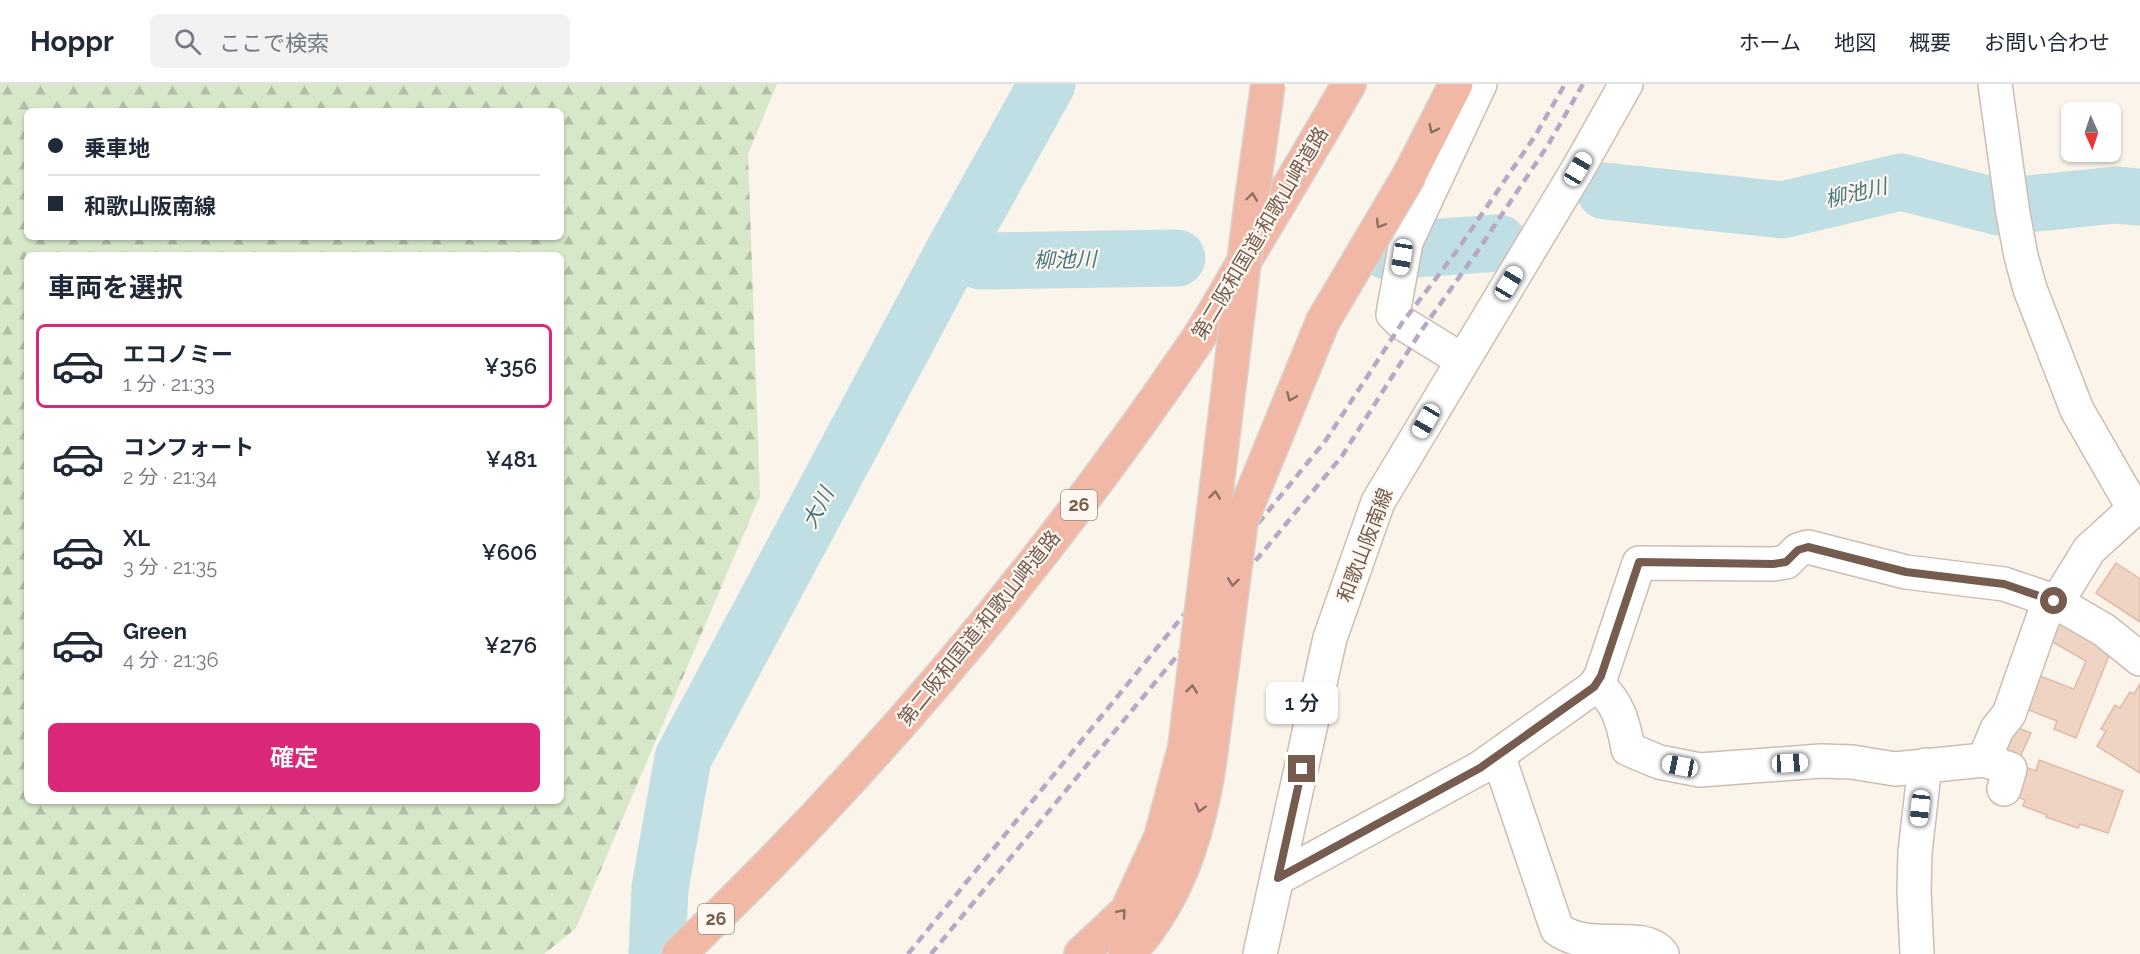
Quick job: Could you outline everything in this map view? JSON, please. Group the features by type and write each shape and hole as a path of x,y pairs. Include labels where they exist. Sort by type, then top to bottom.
{"highway":[{"path":"1126,954 1145,935 1171,892 1190,844 1204,796 1198,748 1249,217 1268,84"},
{"name":"第二阪和国道;和歌山岬道路","path":"679,954 753,884 818,815 904,720 1005,602 1102,474 1195,344 1349,84"},
{"path":"1081,954 1127,911 1198,748 1241,521 1323,321 1410,174 1456,84"}],"street":[{"path":"1462,360 1402,323 1393,314 1404,249 1480,84"},
{"name":"和歌山阪南線","path":"1260,954 1330,638 1378,502 1578,169 1626,84"},
{"path":"1984,760 1997,729 2009,714 2043,618 2054,601 2062,594 2089,550 2134,509 2077,410 2030,289 2020,256 1995,84"},
{"path":"1278,878 1480,768 1594,687 1601,676 1639,562 1773,564 1786,562 1798,550 1808,547 1906,572 2004,584 2054,601 2104,630 2140,659"},
{"path":"1597,683 1610,695 1617,707 1625,729 1628,749 1659,762 1700,770 1821,761 1852,762 1895,769 1984,760 2010,770 2004,789"},
{"path":"1498,755 1557,929 1566,942 1582,951 1600,952 1647,946 1660,950 1662,954"},
{"path":"1917,954 1915,852 1925,765"}],"green space":[{"path":"0,84 777,84 748,154 760,496 576,928 544,954 0,954"}],"building":[{"path":"2116,563 2140,579 2140,622 2096,593"},
{"path":"2052,613 2114,643 2076,738 2054,729 2057,721 2016,705 2029,672 2074,689 2086,661 2051,641"},
{"path":"2140,684 2140,773 2097,746 2106,731 2101,729 2115,705 2120,708 2130,692 2134,694"},
{"path":"2005,723 2031,733 2016,766 1991,755"},
{"path":"2039,760 2123,791 2108,833 2080,824 2078,828 2046,817 2047,815 2023,806 2025,800 2010,794 2020,765 2036,771"}],"waterway":[{"name":"大川","path":"657,954 660,888 683,758 954,251 1047,84"},
{"name":"柳池川","path":"1605,191 1782,210 1901,182 1999,207 2115,195 2140,197"},
{"name":"柳池川","path":"1387,251 1499,243"},
{"name":"柳池川","path":"954,251 980,261 1177,258"}],"railway":[{"path":"908,954 1326,440 1402,323 1456,252 1535,136 1565,84"},
{"path":"931,954 1342,456 1419,334 1548,145 1583,84"}],"route":[{"path":"1302,769 1278,878 1480,768 1594,687 1601,676 1639,562 1773,564 1786,562 1798,550 1808,547 1906,572 2004,584 2054,601"}]}
